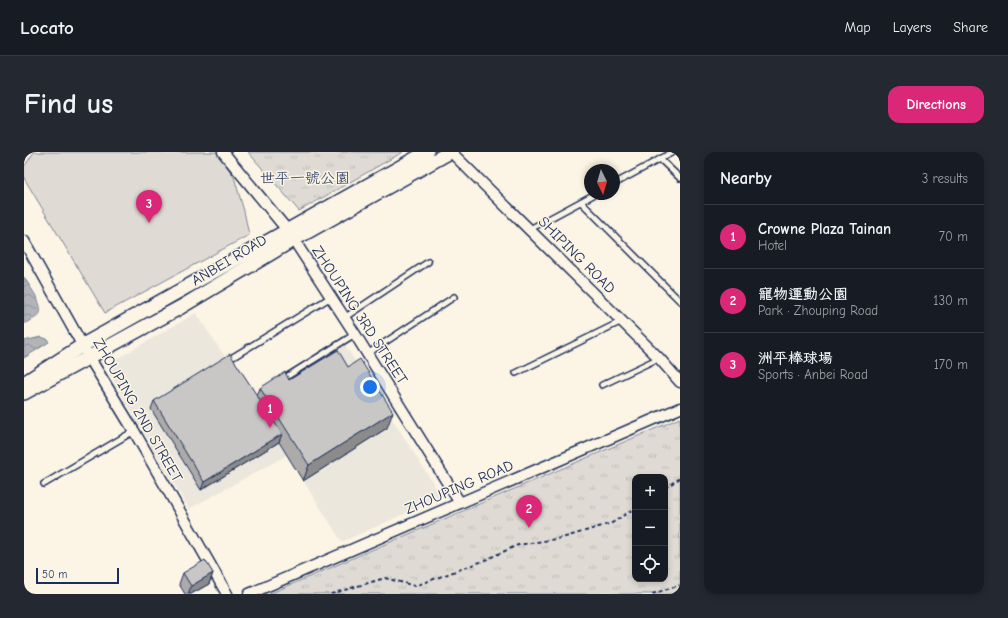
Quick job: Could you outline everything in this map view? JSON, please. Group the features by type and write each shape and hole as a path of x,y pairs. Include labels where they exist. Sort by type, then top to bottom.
{"street":[{"name":"ZHOUPING 3RD STREET","path":"223,152 290,235 332,297 460,503"},
{"name":"ANBEI ROAD","path":"24,383 86,351 182,307 290,235 427,152"},
{"name":"ANBEI ROAD","path":"290,235 451,152"},
{"name":"SHIPING ROAD","path":"451,152 659,358 680,382"},
{"name":"ZHOUPING 2ND STREET","path":"24,241 227,594"},
{"name":"ANBEI ROAD","path":"24,393 86,351"},
{"name":"ZHOUPING ROAD","path":"250,594 680,408"}],"lane":[{"path":"620,181 673,152"},
{"path":"660,159 680,178"},
{"path":"530,229 584,200"},
{"path":"581,202 680,301"},
{"path":"344,318 428,262"},
{"path":"233,357 332,297"},
{"path":"367,354 454,297"},
{"path":"516,373 622,321"},
{"path":"279,381 355,334"},
{"path":"602,385 659,358"},
{"path":"44,484 134,431"}],"path":[{"path":"668,486 680,478"},
{"path":"331,594 386,578 415,586 483,561 518,545 562,538 612,523 632,510"},
{"path":"652,594 680,585"}],"shaded area":[{"path":"196,313 255,402 345,345 442,497 342,542 287,455 189,509 109,373 113,361"}],"green space":[{"path":"34,152 217,152 234,177 249,235 105,313 24,178 24,167"},
{"name":"世平一號公園","path":"248,152 403,152 299,211"},
{"path":"680,418 680,594 269,594"}],"water":[{"path":"24,277 39,303 40,312 38,316 24,324"},
{"path":"41,337 47,339 49,342 24,358 24,341"}],"building":[{"path":"338,350 348,367 360,359 393,412 309,465 260,388 285,372 289,380"},
{"path":"230,354 282,434 204,482 154,401"},
{"path":"205,560 213,573 191,586 183,573"}],"place":[{"name":"洲平棒球場","path":"149,223"},
{"name":"Crowne Plaza Tainan","path":"270,428"},
{"name":"寵物運動公園","path":"529,528"}]}
